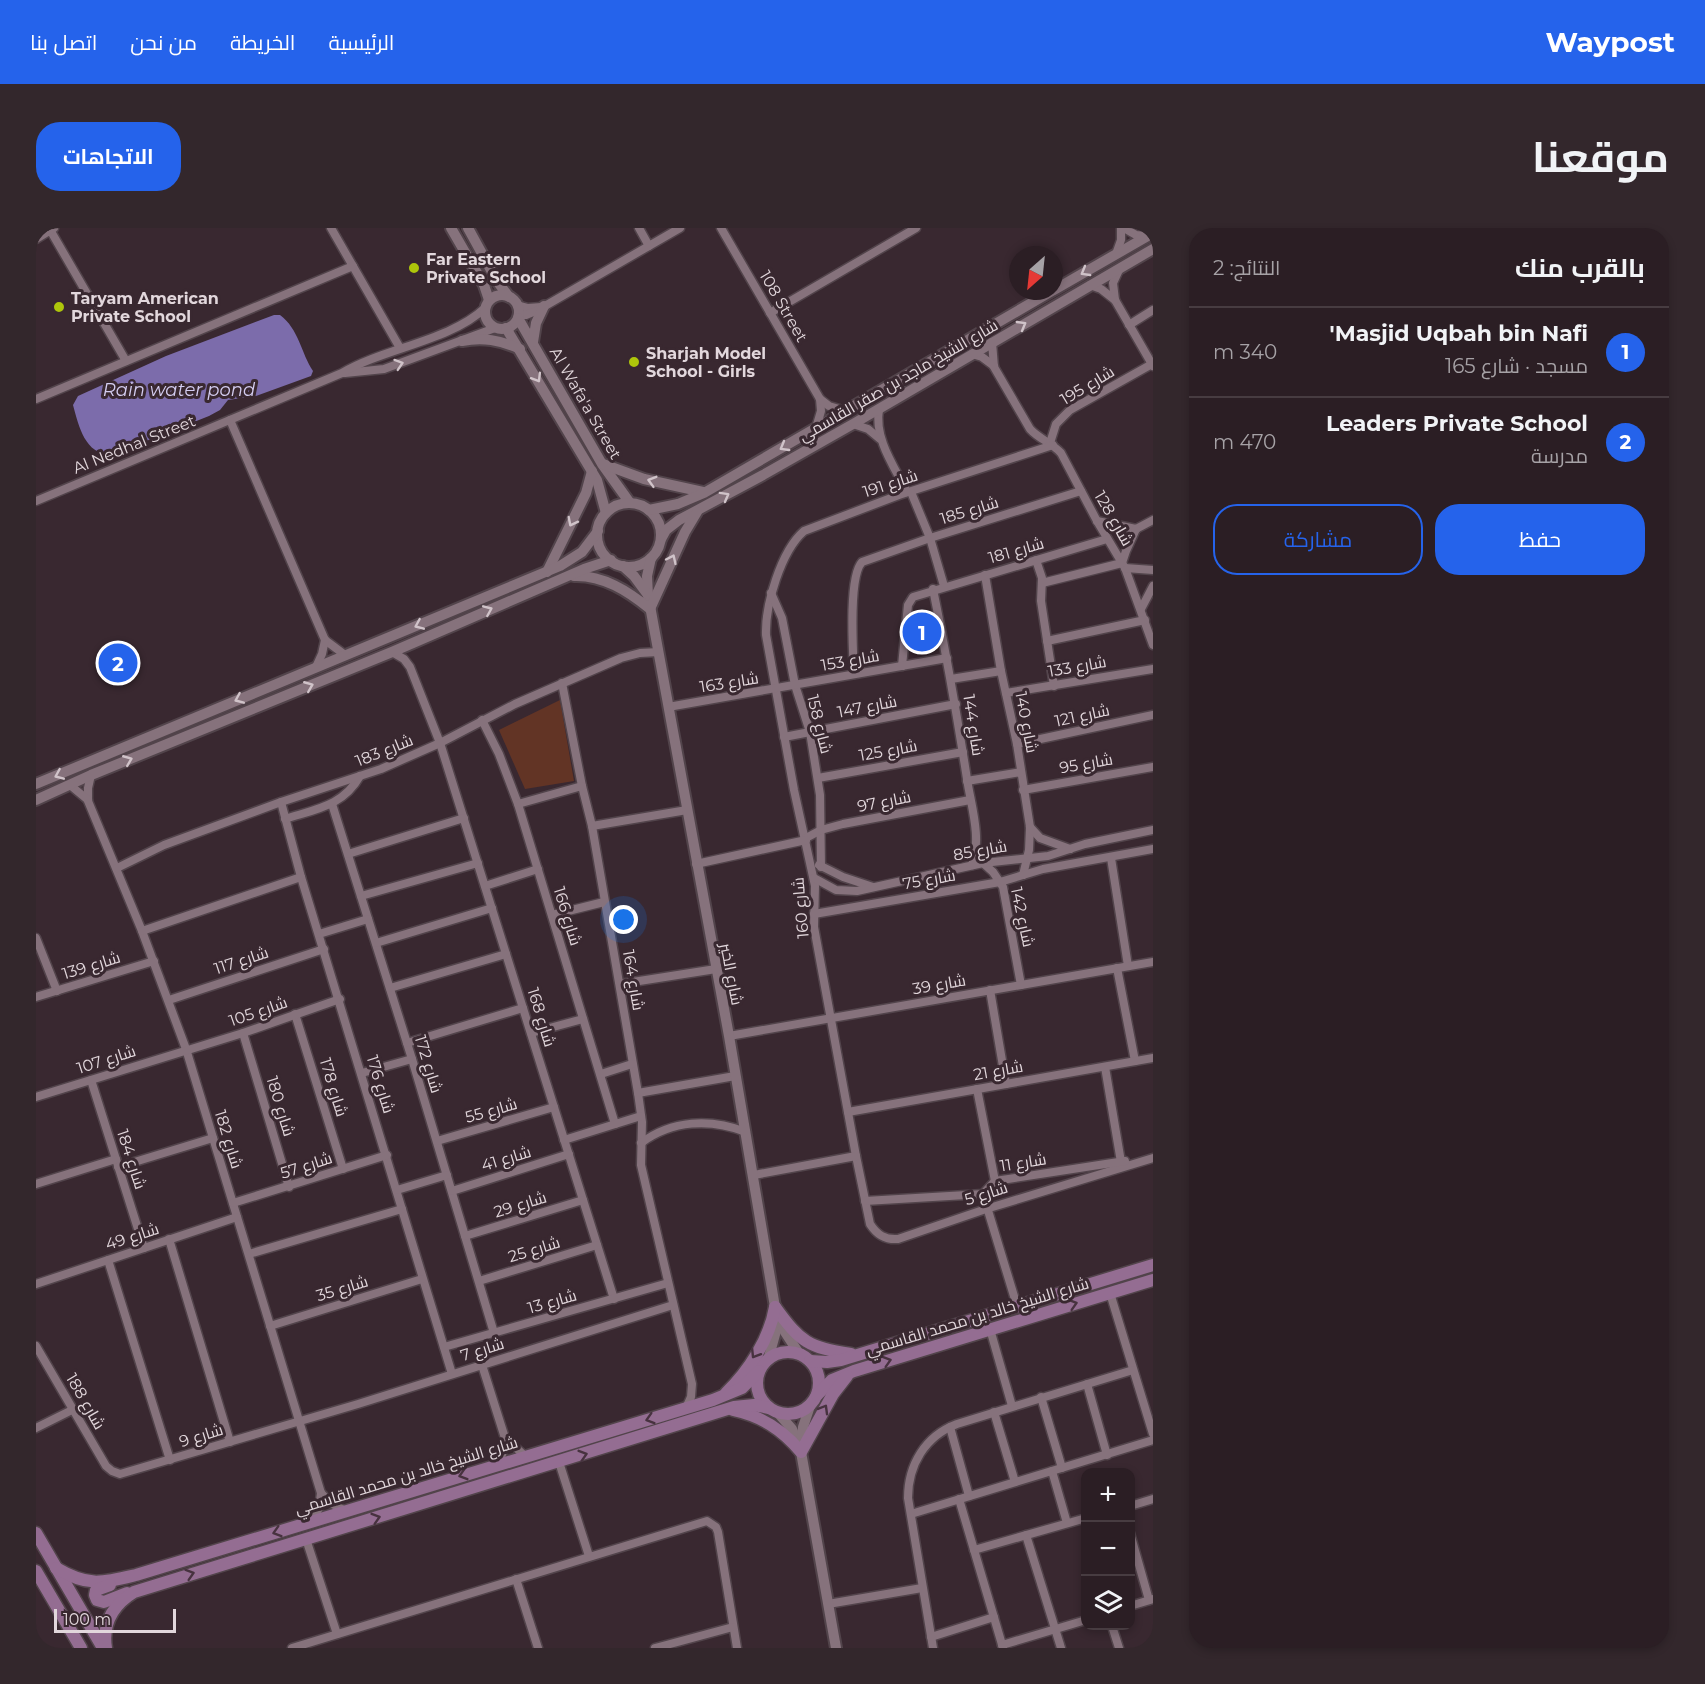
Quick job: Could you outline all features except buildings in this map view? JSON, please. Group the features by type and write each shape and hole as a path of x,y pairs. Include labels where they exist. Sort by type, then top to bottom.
{"main road":[{"name":"شارع الشيخ خالد بن محمد القاسمي","path":"805,1358 827,1362 856,1355 1153,1265"},
{"name":"شارع الشيخ خالد بن محمد القاسمي","path":"814,1401 832,1380 854,1371 1153,1280"},
{"path":"775,1307 793,1332 809,1344 833,1352 856,1355"},
{"path":"718,1398 740,1378 770,1331 775,1307"},
{"path":"784,1352 805,1358 815,1368 819,1380 814,1401 798,1413 786,1414 773,1410 758,1393 759,1371 768,1360 784,1352"},
{"name":"شارع الشيخ خالد بن محمد القاسمي","path":"56,1568 80,1580 94,1583 136,1575 718,1398 747,1385 759,1371"},
{"path":"729,1409 768,1422 785,1434 801,1452 837,1387 854,1371"},
{"name":"شارع الشيخ خالد بن محمد القاسمي","path":"104,1648 108,1618 120,1601 134,1592 729,1409 746,1405 773,1410"},
{"path":"36,1533 104,1648"},
{"path":"36,1571 81,1648"},
{"path":"134,1592 118,1595 104,1602 99,1601 95,1595 99,1588 125,1581 136,1575"}],"street":[{"path":"331,228 400,348"},
{"path":"451,228 484,285 488,322 500,328 511,326 516,309"},
{"name":"Al Wafa'a Street","path":"468,228 602,464 630,503"},
{"path":"639,228 649,246"},
{"path":"487,304 497,296 516,309 544,306 681,228"},
{"name":"108 Street","path":"721,228 820,399"},
{"path":"770,313 916,228"},
{"path":"1116,254 1122,228 1136,235 1150,235"},
{"path":"36,239 51,229 126,361"},
{"name":"شارع الشيخ ماجد بن صقر القاسمي","path":"1063,284 1150,235"},
{"name":"شارع الشيخ ماجد بن صقر القاسمي","path":"661,539 672,525 853,424 1153,249"},
{"path":"36,399 353,266"},
{"path":"1115,300 1113,283 1120,268"},
{"path":"1090,285 1106,292 1115,300 1153,365"},
{"name":"شارع الشيخ ماجد بن صقر القاسمي","path":"649,510 678,504 704,493 1036,300"},
{"name":"Al Nedhal Street","path":"36,501 364,362 464,324 487,304"},
{"path":"533,342 536,323 544,306"},
{"path":"1129,325 1153,310"},
{"name":"Al Nedhal Street","path":"342,373 384,369 500,328"},
{"name":"Al Wafa'a Street","path":"500,328 520,349 592,471 600,489 606,513"},
{"path":"462,341 476,338 491,339 520,349"},
{"path":"992,342 994,367"},
{"path":"972,354 982,357 994,367"},
{"name":"شارع 195","path":"1052,444 1056,424 1070,410 1153,365"},
{"name":"شارع 128","path":"994,367 1030,429 1052,444 1064,457 1097,521 1124,566 1153,645"},
{"path":"820,399 829,406 846,411"},
{"path":"816,428 821,411 820,399"},
{"path":"879,409 880,439 909,492 930,538 944,586"},
{"path":"231,420 325,640 345,655"},
{"path":"853,424 868,429 880,439"},
{"name":"شارع 191","path":"771,593 797,537 804,531 909,492 1052,444"},
{"path":"602,464 644,479 704,493"},
{"path":"547,572 583,501 592,471"},
{"name":"شارع 185","path":"854,674 853,611 858,568 866,560 1081,491"},
{"path":"36,784 547,572 576,558 598,531 606,513 617,506 630,503 649,510 659,523 661,539 651,558 638,565 623,566"},
{"path":"567,576 589,576 606,581 636,597 650,609 685,532 698,511"},
{"path":"1124,566 1130,540 1136,529 1153,520"},
{"path":"1097,521 1136,529"},
{"path":"598,531 602,550 611,560 623,566 634,576 648,595"},
{"name":"شارع 181","path":"902,666 910,600 918,594 1107,539"},
{"name":"شارع الخير","path":"651,558 647,576 650,609 754,1174 775,1307 776,1331 768,1360"},
{"path":"36,800 91,775 392,652 593,565 611,560"},
{"path":"1036,560 1042,583 1041,601 1054,686"},
{"path":"1042,583 1124,566 1153,570"},
{"name":"شارع 140","path":"985,574 1030,827 1028,858 1023,874"},
{"path":"1141,609 1153,586"},
{"name":"شارع 144","path":"933,589 956,704 977,846 972,865"},
{"name":"شارع 158","path":"771,593 782,618 795,685 810,732 818,778 822,867"},
{"name":"شارع 160","path":"771,593 766,635 796,800 814,879 816,893 814,927 865,1202 873,1230 884,1238 898,1239"},
{"path":"1047,641 1145,620"},
{"path":"316,667 325,640"},
{"path":"410,667 410,654 414,642"},
{"path":"392,652 404,659 410,667"},
{"name":"شارع 183","path":"117,868 152,850 281,802 360,776 440,743 482,720 630,655 659,652"},
{"name":"شارع 153","path":"795,685 947,658"},
{"name":"شارع 168","path":"410,667 440,743 614,1299"},
{"name":"شارع 133","path":"1006,693 1153,669"},
{"path":"951,679 1001,671"},
{"name":"شارع 164","path":"562,683 592,826 638,1093 641,1116 641,1165 692,1384"},
{"name":"شارع 163","path":"668,707 795,685"},
{"name":"شارع 147","path":"784,736 956,704"},
{"name":"شارع 121","path":"1017,744 1153,715"},
{"name":"شارع 166","path":"482,720 500,754 518,804 615,1124"},
{"name":"شارع 125","path":"818,778 963,752"},
{"name":"شارع 95","path":"1023,790 1153,766"},
{"path":"967,781 1021,772"},
{"name":"شارع 182","path":"91,775 88,801 154,961 186,1049 321,1493"},
{"path":"285,819 332,804 347,794 360,776"},
{"name":"شارع 182","path":"70,785 88,801"},
{"path":"518,804 582,786"},
{"name":"شارع 97","path":"696,864 806,839 821,830 843,824 970,800"},
{"name":"شارع 176","path":"281,802 301,877 340,999 452,1374"},
{"name":"شارع 172","path":"332,804 412,1059 494,1333"},
{"path":"592,826 687,810"},
{"path":"348,854 464,818"},
{"path":"1030,827 1040,838 1070,849"},
{"name":"شارع 85","path":"814,879 836,890 857,891 972,865 1048,855 1153,830"},
{"name":"شارع 75","path":"814,914 1000,882 1043,869 1153,849"},
{"path":"1111,858 1128,966"},
{"path":"810,859 854,881 877,887"},
{"path":"361,896 478,863"},
{"name":"شارع 142","path":"983,863 993,872 1005,892 1022,985"},
{"path":"485,886 538,869"},
{"path":"142,931 301,877"},
{"path":"857,891 859,906"},
{"path":"552,915 604,902"},
{"path":"376,943 492,908"},
{"path":"319,934 368,919"},
{"path":"36,938 57,991"},
{"name":"شارع 117","path":"169,1000 324,949"},
{"path":"390,988 506,954"},
{"name":"شارع 139","path":"36,997 154,961"},
{"name":"شارع 39","path":"729,1036 1153,962"},
{"path":"1117,968 1135,1061"},
{"path":"620,984 716,969"},
{"path":"990,990 1006,1084"},
{"name":"شارع 105","path":"186,1049 243,1033 340,999"},
{"path":"407,1043 523,1008"},
{"name":"شارع 178","path":"295,1014 343,1169"},
{"path":"531,1033 583,1019"},
{"name":"شارع 180","path":"243,1033 289,1187"},
{"name":"شارع 107","path":"36,1097 186,1049"},
{"name":"شارع 21","path":"848,1112 1153,1058"},
{"path":"362,1073 412,1059"},
{"path":"601,1074 632,1064"},
{"path":"1105,1067 1121,1162"},
{"path":"638,1093 735,1076"},
{"name":"شارع 184","path":"91,1080 144,1248"},
{"path":"977,1089 995,1181"},
{"name":"شارع 55","path":"437,1141 554,1107"},
{"path":"564,1140 641,1116"},
{"path":"641,1143 664,1130 690,1123 718,1124 746,1132"},
{"path":"36,1184 213,1138"},
{"name":"شارع 41","path":"452,1191 569,1154"},
{"name":"شارع 57","path":"233,1203 387,1155"},
{"path":"754,1174 856,1156"},
{"name":"شارع 11","path":"983,1194 995,1181 1153,1158"},
{"name":"شارع 5","path":"898,1239 986,1209 1153,1158"},
{"path":"397,1190 447,1175"},
{"path":"865,1202 983,1194 1017,1306"},
{"name":"شارع 29","path":"465,1236 583,1200"},
{"path":"249,1254 402,1209"},
{"name":"شارع 49","path":"36,1284 237,1217"},
{"path":"169,1239 230,1442"},
{"name":"شارع 25","path":"478,1281 597,1245"},
{"path":"108,1260 170,1460"},
{"name":"شارع 35","path":"270,1326 422,1279"},
{"name":"شارع 13","path":"444,1347 668,1284"},
{"path":"1110,1293 1153,1434"},
{"name":"شارع 7","path":"299,1422 673,1305"},
{"path":"775,1307 785,1332 805,1358"},
{"path":"990,1329 1012,1406"},
{"name":"شارع 188","path":"36,1346 106,1466 112,1471"},
{"path":"482,1365 505,1438 503,1454 498,1465"},
{"path":"933,1648 910,1514 908,1487 913,1466 924,1447 950,1426 1133,1370"},
{"path":"692,1384 699,1392 718,1398"},
{"path":"686,1408 691,1396 692,1384"},
{"path":"1087,1384 1107,1455"},
{"path":"1041,1397 1062,1468"},
{"path":"801,1452 802,1434 814,1401"},
{"path":"36,1428 74,1409"},
{"path":"773,1410 792,1429 801,1452 836,1648"},
{"path":"994,1412 1015,1482"},
{"name":"شارع 9","path":"112,1471 125,1473 299,1422"},
{"path":"950,1426 969,1496"},
{"path":"505,1438 525,1456"},
{"path":"910,1514 1153,1440"},
{"path":"559,1462 589,1556"},
{"path":"1052,1472 1067,1523"},
{"path":"321,1493 332,1504 346,1511"},
{"path":"312,1521 319,1508 321,1493"},
{"path":"959,1499 1003,1646 1081,1621"},
{"path":"1135,1505 1153,1499"},
{"path":"974,1550 1081,1519"},
{"path":"292,1648 702,1521 712,1523 718,1532 737,1648"},
{"path":"1026,1535 1061,1648"},
{"path":"306,1539 337,1634"},
{"path":"1135,1546 1151,1600 1135,1605"},
{"path":"516,1579 538,1648"},
{"path":"828,1604 922,1588"},
{"path":"931,1637 994,1617"},
{"path":"655,1648 733,1627"},
{"path":"1113,1630 1119,1648"}],"shaded area":[{"path":"560,700 574,781 525,789 499,730"}],"water":[{"name":"Rain water pond","path":"274,315 280,315 296,334 313,371 311,376 256,396 228,400 220,410 209,416 111,455 95,450 84,438 73,405 78,396 166,356"}],"place":[{"name":"Far Eastern Private School","path":"414,268"},
{"name":"Taryam American Private School","path":"59,307"},
{"name":"Sharjah Model School - Girls","path":"634,362"},
{"name":"Masjid Uqbah bin Nafi'","path":"922,632"},
{"name":"Leaders Private School","path":"118,663"}]}
